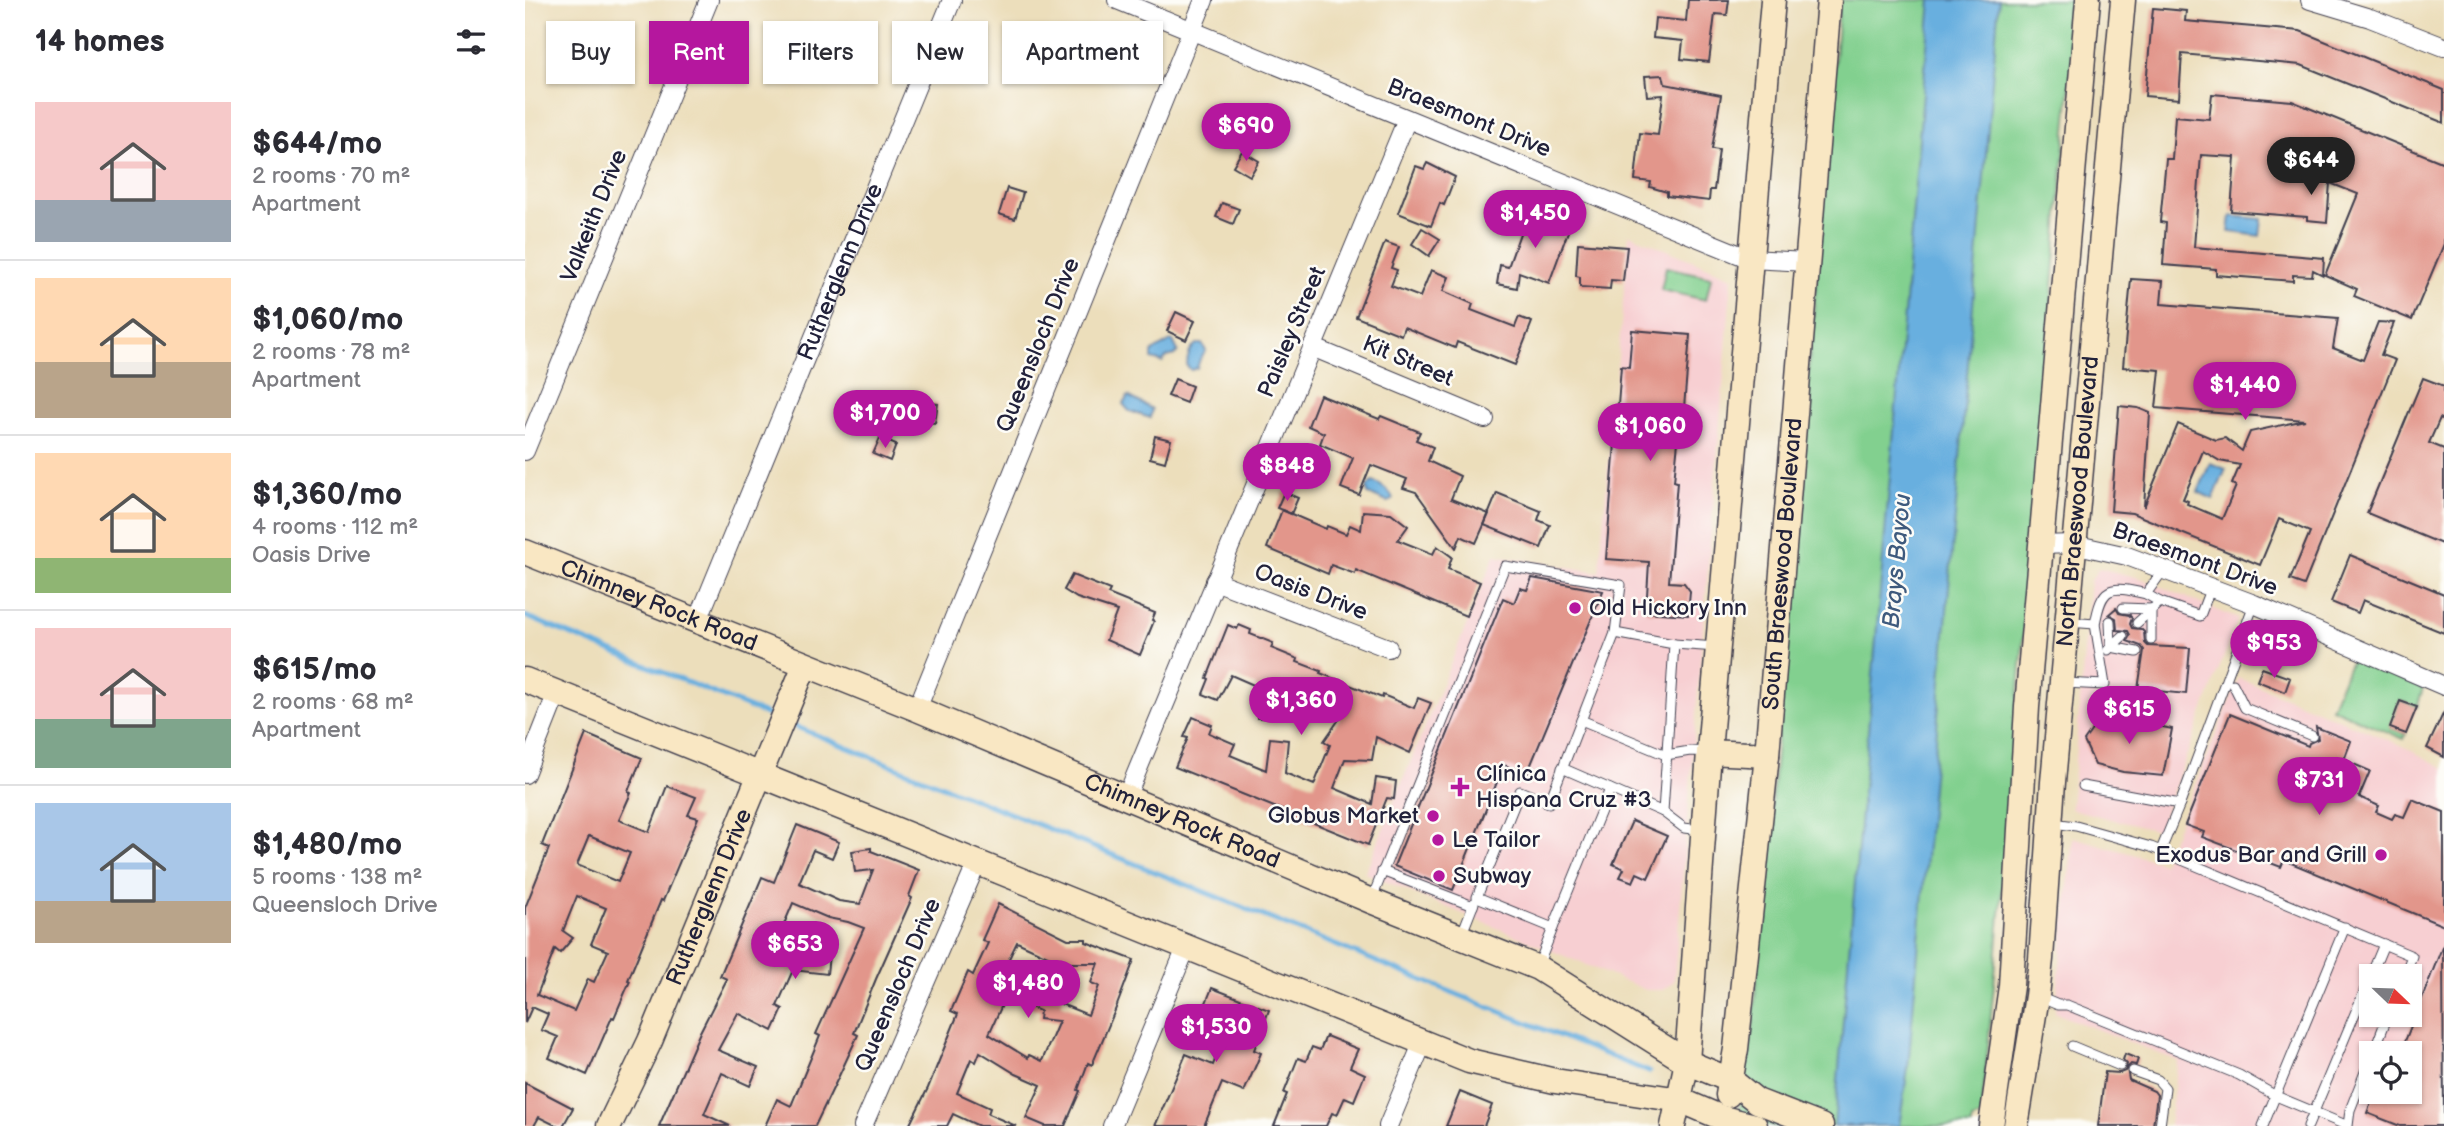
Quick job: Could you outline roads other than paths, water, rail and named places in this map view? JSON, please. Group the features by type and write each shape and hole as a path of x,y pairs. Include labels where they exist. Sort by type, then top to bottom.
{"main road":[{"path":"1673,1126 1687,1062 1709,752 1773,0"},
{"name":"South Braeswood Boulevard","path":"1721,1122 1732,1081 1767,755 1829,0"},
{"name":"North Braeswood Boulevard","path":"1991,1126 2011,986 2027,707 2088,0"},
{"name":"North Braeswood Boulevard","path":"2016,1126 2038,996 2061,683 2123,0"},
{"path":"2073,166 2108,169"},
{"path":"2058,354 2091,356"},
{"name":"Chimney Rock Road","path":"525,552 917,709 1371,901 1538,968 1687,1062 1732,1081 1754,1117"},
{"name":"Rutherglenn Drive","path":"609,1126 650,1041 805,665"},
{"path":"525,680 1422,1044 1469,1061 1555,1081 1679,1101"},
{"path":"1709,752 1767,755"},
{"name":"Chimney Rock Road","path":"1679,1101 1721,1122 1754,1117 1821,1126"}],"street":[{"name":"Valkeith Drive","path":"525,451 709,0"},
{"name":"Rutherglenn Drive","path":"698,620 952,0"},
{"name":"Braesmont Drive","path":"1117,0 1750,259 1807,262"},
{"name":"Queensloch Drive","path":"917,709 1204,0"},
{"path":"2310,0 2370,18 2444,47"},
{"name":"Paisley Street","path":"1126,798 1407,119"},
{"name":"Kit Street","path":"1312,347 1485,419"},
{"name":"Braesmont Drive","path":"2041,545 2073,544 2127,556 2254,604 2444,686"},
{"name":"Oasis Drive","path":"1215,581 1388,648"},
{"path":"525,774 557,693"},
{"name":"Queensloch Drive","path":"863,1126 977,863"},
{"path":"1112,1126 1186,948"},
{"path":"1388,1126 1422,1044"}],"lane":[{"path":"1371,901 1505,566 1621,585 1615,633 1549,803 1520,791 1461,938"},
{"path":"2146,594 2164,569"},
{"path":"2061,683 2105,685 2095,624 2099,601 2113,589 2146,594 2160,602 2200,616 2211,587"},
{"path":"2137,623 2160,602"},
{"path":"2161,850 2254,604"},
{"path":"2123,608 2151,609"},
{"path":"2151,609 2151,639"},
{"path":"2110,621 2111,647"},
{"path":"2067,622 2095,624"},
{"path":"1615,633 1674,644 1719,647"},
{"path":"2101,660 2123,636"},
{"path":"1663,812 1674,644"},
{"path":"2111,647 2137,652"},
{"path":"2233,684 2245,708 2312,736"},
{"path":"1581,720 1666,755 1690,751 1709,752"},
{"path":"1562,768 1663,812 1684,828 1704,831"},
{"path":"2083,786 2180,804"},
{"path":"1538,968 1610,789"},
{"path":"2050,823 2075,826 2161,850 2412,956 2409,964"},
{"path":"1382,871 1553,928"},
{"path":"2263,1126 2345,927"},
{"path":"2308,1126 2384,944"},
{"path":"2038,996 2058,1005 2067,1005 2239,1075 2276,1096 2349,1126 2350,1110 2359,1088"},
{"path":"2072,1046 2120,1066"},
{"path":"2133,1071 2158,1080 2165,1088 2160,1126"}],"water":[{"name":"Brays Bayou","path":"1931,0 1999,0 1908,1069 1899,1126 1834,1126"},
{"path":"2231,216 2262,219 2260,236 2229,232"},
{"path":"1171,341 1178,351 1175,355 1162,362 1152,359 1152,352"},
{"path":"1196,344 1202,344 1206,351 1197,368 1191,370 1187,366 1187,360"},
{"path":"1128,396 1152,409 1150,418 1129,411 1123,404"},
{"path":"2210,463 2226,469 2213,499 2198,492"},
{"path":"1372,482 1391,494 1393,500 1387,502 1368,494 1367,487"}],"waterway":[{"path":"525,616 775,718"},
{"path":"787,723 1649,1072"}],"place":[{"name":"Old Hickory Inn","path":"1575,608"},
{"name":"Clínica Hispana Cruz #3","path":"1460,787"},
{"name":"Globus Market","path":"1433,816"},
{"name":"Le Tailor","path":"1438,840"},
{"name":"Exodus Bar and Grill","path":"2381,855"},
{"name":"Subway","path":"1439,876"}]}
